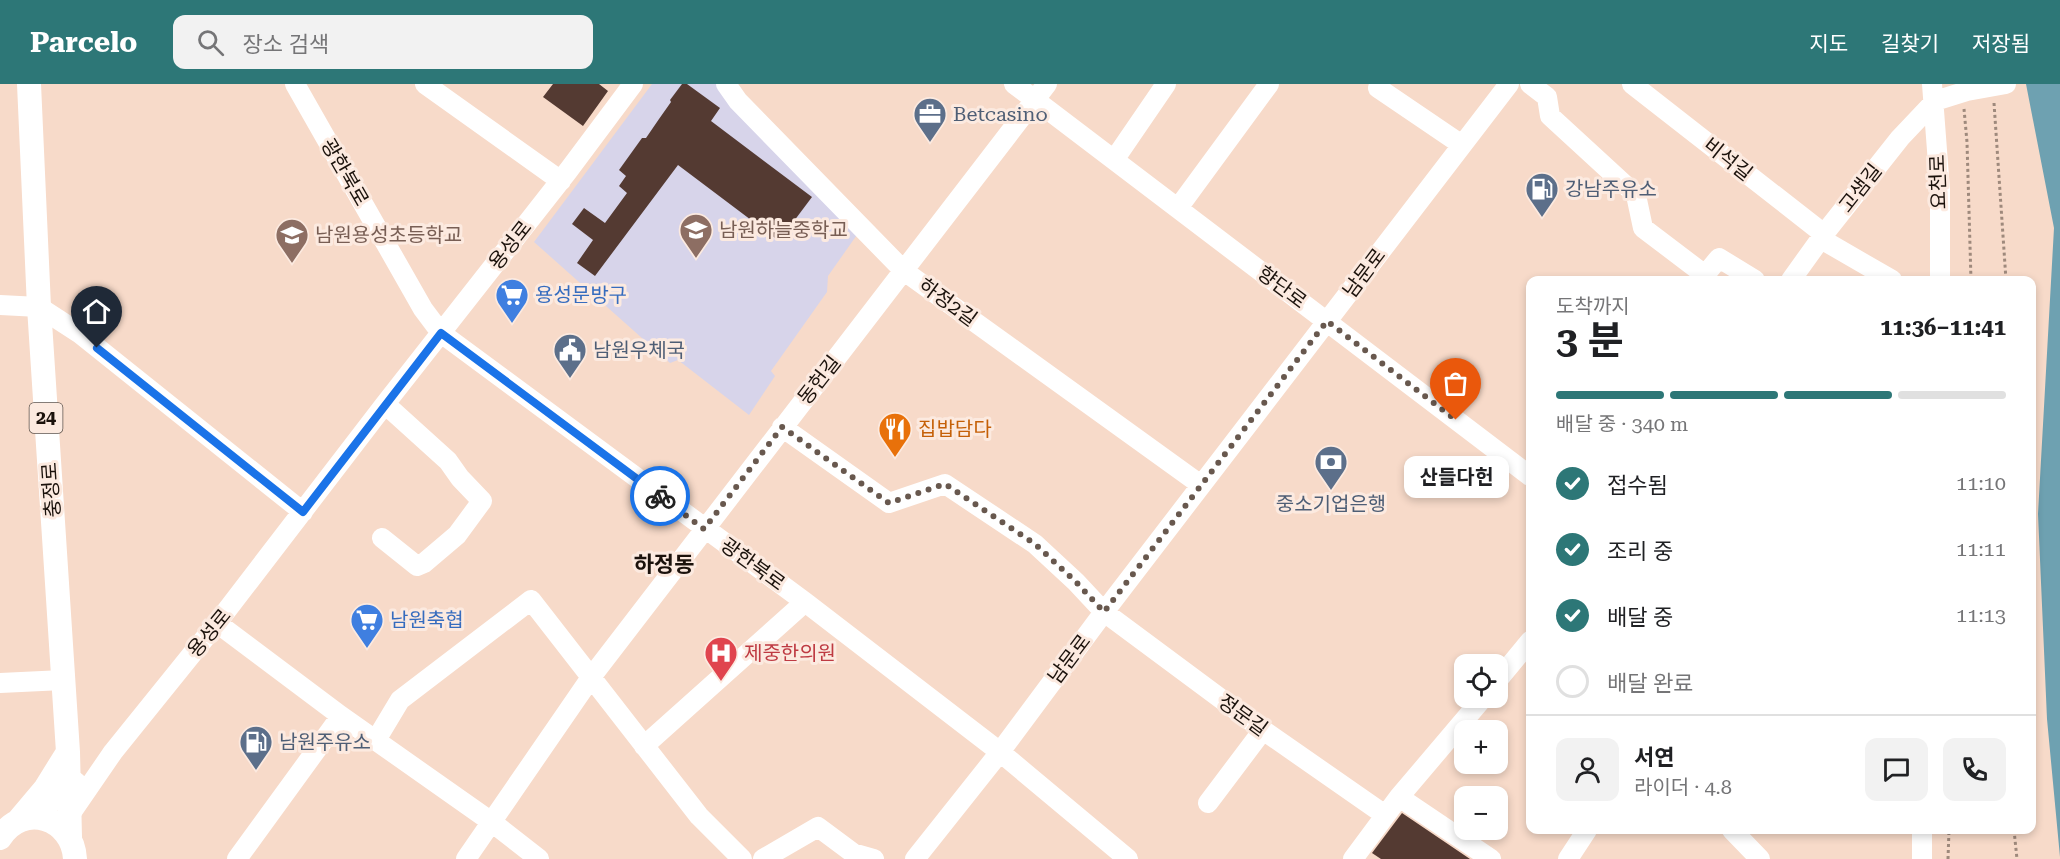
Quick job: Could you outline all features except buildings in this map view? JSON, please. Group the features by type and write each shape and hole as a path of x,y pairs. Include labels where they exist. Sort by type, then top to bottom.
{"main road":[{"name":"충정로","path":"28,84 39,307 68,752 71,837"},
{"path":"11,828 45,789 68,752"},
{"path":"11,828 52,821 71,837"}],"street":[{"name":"광한북로","path":"295,84 423,309 441,333 805,602 1000,752 1128,859"},
{"path":"425,84 561,181"},
{"name":"용성로","path":"11,828 68,788 113,752 218,623 385,404 561,181 633,84"},
{"name":"하정2길","path":"726,84 738,100 904,271 1202,485"},
{"name":"향단로","path":"1014,84 1526,473"},
{"name":"동헌길","path":"466,859 493,823 592,676 1047,84"},
{"path":"1114,160 1166,84"},
{"path":"1178,208 1269,84"},
{"name":"남문로","path":"915,859 1000,752 1104,612 1509,84"},
{"path":"1530,84 1547,97 1550,116 1636,195 1642,228 1705,275 1719,258 1748,276"},
{"name":"비석길","path":"1632,84 1822,237 1885,276"},
{"path":"1378,88 1462,145"},
{"path":"1933,92 2000,90"},
{"name":"고샘길","path":"1794,276 1933,92"},
{"name":"요천로","path":"1933,92 1940,190 1940,276"},
{"path":"0,304 39,307 79,333 303,512"},
{"path":"382,538 417,567 457,535 482,501 460,478 448,460 385,404"},
{"name":"정문길","path":"782,427 889,503 945,484 1035,544 1104,612 1263,730 1385,815"},
{"path":"376,740 400,700 531,600 699,816 742,859"},
{"name":"광한북로","path":"644,746 805,602"},
{"path":"218,623 341,716 493,823 539,859"},
{"path":"1508,668 1526,646"},
{"path":"0,683 63,680"},
{"path":"1353,859 1399,797 1475,708"},
{"path":"237,859 341,716"},
{"path":"1208,803 1263,730"},
{"name":"용성로","path":"71,837 113,752"},
{"path":"1399,797 1491,859"},
{"path":"763,859 818,827 853,853 874,859"},
{"path":"1568,859 1584,834"},
{"path":"1736,834 1760,859"},
{"path":"1922,834 1922,859"}],"path":[{"path":"2000,90 2006,276"},
{"path":"1964,91 1971,276"},
{"path":"1948,859 1949,834"},
{"path":"2015,834 2018,859"}],"shaded area":[{"name":"남원하늘중학교","path":"652,84 717,84 859,232 828,276 827,292 771,371 775,376 749,415 678,360 670,363 534,242"}],"water":[{"path":"2026,84 2060,84 2060,857 2047,719 2038,514 2054,228"}],"way so far":[{"path":"660,496 704,529 782,427 889,503 945,484 1035,544 1104,612 1327,321 1456,420"}],"place":[{"name":"Betcasino","path":"930,143"},
{"name":"강남주유소","path":"1542,218"},
{"name":"남원하늘중학교","path":"696,259"},
{"name":"남원용성초등학교","path":"292,264"},
{"name":"용성문방구","path":"512,324"},
{"name":"남원우체국","path":"570,379"},
{"name":"산들다헌","path":"1456,420"},
{"name":"집밥담다","path":"895,458"},
{"name":"중소기업은행","path":"1331,491"},
{"name":"남원축협","path":"367,649"},
{"name":"제중한의원","path":"721,682"},
{"name":"남원주유소","path":"256,771"}],"district":[{"name":"하정동","path":"664,564"}],"route":[{"path":"97,348 303,512 441,333 660,496"}]}
